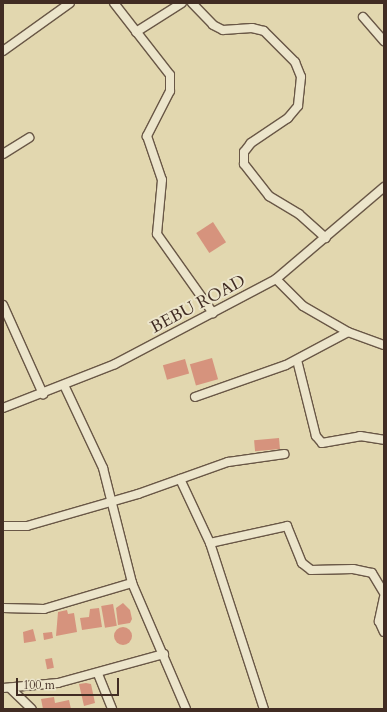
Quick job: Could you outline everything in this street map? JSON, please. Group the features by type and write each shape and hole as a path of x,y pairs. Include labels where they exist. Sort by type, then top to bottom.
{"street":[{"path":"3,51 70,3"},
{"path":"114,3 170,75 172,84 147,136 162,180 157,234 213,313"},
{"path":"136,32 182,3"},
{"path":"192,3 213,25 223,30 252,28 264,31 295,62 301,77 298,106 288,118 252,143 244,152 244,164 270,196 299,214 326,238"},
{"path":"363,17 384,41"},
{"path":"3,154 29,138"},
{"name":"BEBU ROAD","path":"3,408 43,394 115,364 276,279 326,238 384,187"},
{"path":"276,279 303,306 348,332 384,344"},
{"path":"3,305 43,394"},
{"path":"195,397 298,360 348,332"},
{"path":"298,360 316,436 322,443 341,442 360,436 384,440"},
{"path":"64,385 102,468 112,500 132,584 164,654 186,709"},
{"path":"3,526 27,526 180,480 228,462 284,454"},
{"path":"180,480 210,543 264,709"},
{"path":"210,543 288,526 302,563 311,570 353,569 372,573 384,593"},
{"path":"3,608 44,609 132,584"},
{"path":"384,597 379,620 384,632"},
{"path":"6,688 98,674 164,654"},
{"path":"98,674 112,709"},
{"path":"6,688 32,709"}],"building":[{"path":"213,222 226,242 209,253 196,233"},
{"path":"212,358 218,379 196,385 190,364"},
{"path":"185,359 189,373 167,380 163,365"},
{"path":"279,438 280,449 255,451 254,440"},
{"path":"123,603 130,610 132,619 130,623 118,625 116,608"},
{"path":"113,604 117,626 105,628 101,606"},
{"path":"99,608 102,627 82,630 80,618 89,617 90,609"},
{"path":"67,610 68,614 74,613 77,632 56,636 58,612"},
{"path":"119,627 127,627 132,632 130,643 127,645 119,645 114,640 114,632"},
{"path":"33,629 36,641 24,643 23,632"},
{"path":"52,632 53,638 44,640 43,633"},
{"path":"52,658 54,668 47,669 45,659"},
{"path":"79,684 91,684 95,703 84,706"},
{"path":"54,697 55,703 69,700 71,709 43,709 41,699"}]}
